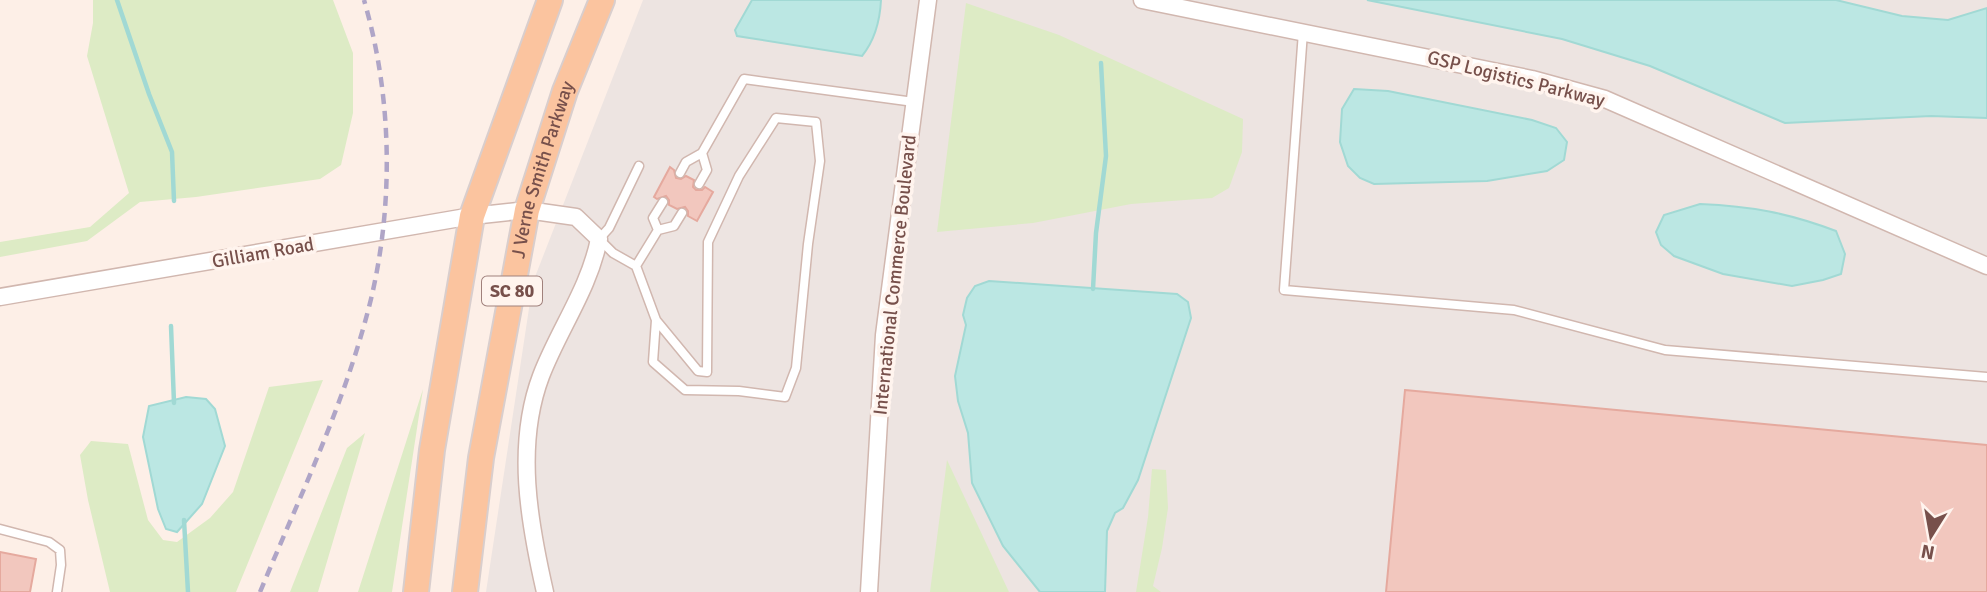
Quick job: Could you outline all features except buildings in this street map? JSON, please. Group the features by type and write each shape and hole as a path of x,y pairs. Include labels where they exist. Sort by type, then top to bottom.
{"main road":[{"name":"SC 80","path":"416,592 432,450 472,216 550,0"},
{"name":"J Verne Smith Parkway","path":"465,592 481,457 527,211 565,91 602,0"}],"street":[{"name":"International Commerce Boulevard","path":"869,592 884,335 928,0"},
{"name":"GSP Logistics Parkway","path":"1142,0 1532,79 1605,99 1987,266"},
{"name":"Gilliam Road","path":"0,297 472,216 527,211 576,217 598,239"},
{"path":"545,592 532,537 527,495 532,409 541,375 594,264 598,239"}],"lane":[{"path":"1303,32 1283,290 1514,310 1665,350 1987,377"},
{"path":"680,173 686,162 702,153 744,79 914,102"},
{"path":"639,166 609,228 598,239 613,253 636,266 656,320 698,371 707,372 708,242 739,176 776,118 816,122 820,161 808,244 796,368 785,397 739,391 685,390 653,362 656,320"},
{"path":"699,184 707,170 702,153"},
{"path":"658,230 653,218 663,202"},
{"path":"636,266 658,230 674,226 682,212"},
{"path":"0,529 49,542 60,550 57,592"}],"shaded area":[{"path":"643,0 1987,0 1987,592 486,592 533,282"}],"green space":[{"path":"93,0 333,0 353,53 353,113 341,165 320,179 196,197 140,202 87,241 0,257 0,242 90,227 129,193 87,56 93,23"},
{"path":"966,3 1059,35 1243,119 1242,152 1229,188 1212,198 1131,204 1033,223 937,232"},
{"path":"323,380 236,592 110,592 80,455 91,441 128,444 148,520 163,540 177,542 210,518 233,492 269,387"},
{"path":"423,389 392,592 358,592"},
{"path":"365,433 318,592 290,592 347,448"},
{"path":"947,460 1009,592 930,592"},
{"path":"1152,469 1166,470 1168,508 1153,586 1161,592 1136,592 1148,517"}],"water":[{"path":"752,0 881,0 876,30 862,56 737,36 735,30"},
{"path":"1367,0 1836,0 1902,16 1948,20 1987,8 1987,118 1931,116 1785,123 1650,66 1562,39"},
{"path":"1354,89 1388,91 1532,120 1556,128 1567,142 1564,160 1547,171 1487,181 1374,184 1360,178 1348,166 1340,142 1342,109"},
{"path":"1700,204 1769,211 1836,231 1845,254 1841,274 1792,286 1723,274 1674,256 1661,245 1656,232 1664,215"},
{"path":"989,281 1177,294 1188,302 1191,318 1138,480 1123,508 1115,513 1107,531 1105,592 1040,592 1003,546 972,483 968,433 958,401 955,376 966,325 963,315 967,298 975,286"},
{"path":"186,397 206,399 215,409 225,446 202,504 177,532 166,529 158,509 143,437 149,406"}],"waterway":[{"path":"117,0 172,152 174,201"},
{"path":"1093,289 1096,233 1106,156 1101,63"},
{"path":"171,326 174,403"},
{"path":"184,520 188,592"}],"railway":[{"path":"260,592 349,374 371,299 378,262 386,187 385,111 373,36 364,0"}]}
